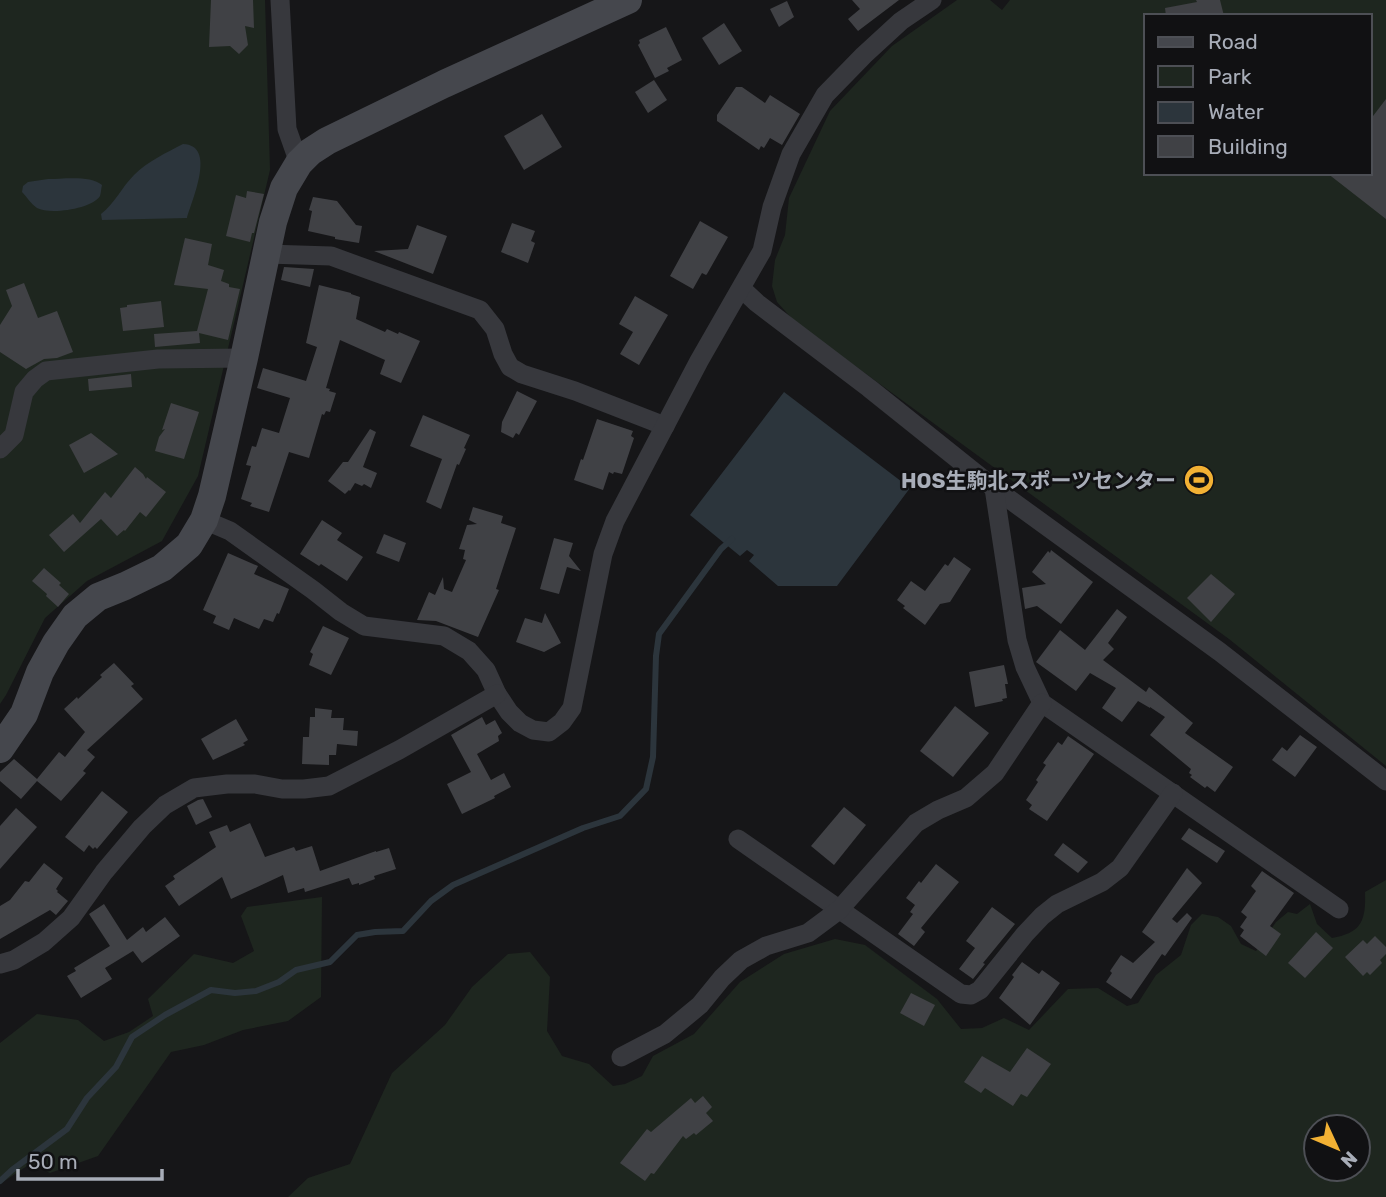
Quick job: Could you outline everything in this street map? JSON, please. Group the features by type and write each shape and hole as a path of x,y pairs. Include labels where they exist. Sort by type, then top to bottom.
{"street":[{"path":"280,0 287,129 299,163"},
{"path":"0,749 23,714 40,672 56,643 75,616 98,597 162,568 189,545 204,520 244,358 273,222 284,188 299,163 327,141 628,0"},
{"path":"204,520 230,531 364,626 444,636 469,651 486,670 509,712 520,723 533,730 549,732 562,722 572,708 603,554 615,521 724,316 762,251 772,207 791,154 825,94 901,21 932,0"},
{"path":"267,254 331,256 480,310 495,330 510,367 522,374 575,391 665,426"},
{"path":"742,289 994,488 1220,652 1386,782"},
{"path":"0,449 14,435 24,392 46,371 158,359 244,358"},
{"path":"994,488 1017,640 1025,667 1042,703 1339,909"},
{"path":"0,964 14,960 44,942 71,919 104,872 142,827 165,805 194,788 227,783 282,789 329,786 497,694"},
{"path":"621,1057 665,1034 700,1005 740,960 766,946 808,933 839,910 916,823 966,798 995,773 1042,703"},
{"path":"738,839 961,994 971,995 980,990 1042,916 1057,904 1102,882 1120,868 1173,793"}],"green space":[{"path":"0,0 265,0 270,170 198,476 162,541 87,581 45,618 0,704"},
{"name":"HOS生駒北スポーツセンター","path":"957,0 990,0 1002,10 1010,0 1386,0 1386,766 1229,639 795,322 777,302 772,286 775,260 785,235 789,198 830,111 892,46"},
{"path":"1386,880 1386,1197 288,1197 308,1178 350,1164 392,1073 445,1025 472,987 508,954 530,952 550,977 547,1031 562,1056 589,1064 613,1086 642,1076 653,1056 694,1034 740,982 784,954 835,939 865,945 937,999 961,1029 982,1028 1004,1018 1029,1030 1068,989 1098,988 1127,1006 1138,1003 1156,975 1181,955 1191,925 1202,914 1218,917 1231,926 1241,944 1256,951 1276,922 1288,912 1297,914 1310,904 1317,924 1332,938 1356,929 1363,918 1365,892"},
{"path":"322,897 321,997 288,1021 243,1030 204,1045 171,1052 98,1156 50,1173 30,1164 0,1184 0,1043 37,1014 78,1020 104,1041 129,1032 153,1016 148,999 194,954 233,963 254,951 241,916 247,907"}],"water":[{"path":"183,144 193,147 199,153 201,163 187,218 102,220 101,214 139,170"},
{"path":"48,179 91,180 102,185 100,196 96,201 70,210 43,210 37,208 22,192 23,186 28,182"},
{"path":"784,392 910,488 837,586 778,586 749,561 754,555 747,550 740,556 690,515"}],"building":[{"path":"211,0 253,0 254,28 245,26 248,45 239,54 230,46 209,47"},
{"path":"852,0 899,0 858,31 848,19 860,9"},
{"path":"1196,0 1220,0 1224,14 1166,14 1165,8 1197,2"},
{"path":"787,1 794,17 779,27 770,9"},
{"path":"724,23 742,51 719,65 702,38"},
{"path":"666,27 682,60 655,78 638,45 639,40"},
{"path":"654,80 667,100 648,113 635,92"},
{"path":"736,87 742,87 765,103 770,95 800,114 782,145 770,138 764,148 761,146 759,150 717,121 717,115"},
{"path":"1386,99 1386,219 1330,175 1372,175 1372,117"},
{"path":"542,114 562,147 524,170 504,136"},
{"path":"247,191 264,194 250,242 226,236 236,195 246,198"},
{"path":"313,197 337,201 356,225 362,226 359,243 308,231"},
{"path":"700,221 728,237 707,274 702,273 693,289 670,276"},
{"path":"512,223 535,231 531,241 535,243 528,263 501,252"},
{"path":"417,225 447,236 433,274 374,251 408,249"},
{"path":"185,238 212,244 208,265 224,270 221,281 229,284 229,287 240,289 228,340 199,333 200,343 155,347 154,334 197,331 208,289 174,285"},
{"path":"284,267 314,269 310,287 281,280"},
{"path":"24,283 38,318 57,311 73,352 44,359 26,369 0,352 0,325 12,306 6,290"},
{"path":"319,285 360,297 356,319 385,332 387,329 398,334 399,332 420,341 401,383 380,374 385,360 340,340 326,388 336,393 330,412 322,414 309,458 289,452 269,512 250,506 252,503 241,499 251,466 246,465 262,428 279,433 290,398 257,388 263,368 306,381 317,347 306,343"},
{"path":"635,296 668,315 639,365 620,354 633,332 619,324"},
{"path":"161,301 164,327 123,331 120,308"},
{"path":"131,374 132,387 89,391 88,379"},
{"path":"517,391 537,401 519,435 516,433 513,438 501,432 502,422"},
{"path":"171,403 199,412 184,459 155,451 159,437 165,429 162,430"},
{"path":"423,415 470,435 441,509 426,502 442,459 410,446"},
{"path":"597,419 633,431 631,436 634,438 622,474 609,472 603,490 574,480"},
{"path":"370,429 376,432 363,467 377,473 371,488 355,483 345,494 328,481 343,462 348,462"},
{"path":"91,433 118,454 84,473 69,445"},
{"path":"135,467 146,479 147,477 166,492 146,517 140,512 125,531 117,536 101,519 64,552 49,535 73,514 80,523 105,492 111,498"},
{"path":"473,507 503,516 501,523 516,528 496,589 499,590 478,637 436,621 417,620 429,592 435,595 443,577 444,589 452,592 466,560 463,559 465,550 459,549 467,525 477,524 469,520"},
{"path":"322,520 342,533 337,540 363,557 347,581 300,554"},
{"path":"384,534 406,543 399,562 376,553"},
{"path":"554,538 573,543 569,556 581,571 567,567 559,594 540,589"},
{"path":"1051,550 1093,582 1061,624 1037,606 1025,609 1022,588 1046,584 1032,572"},
{"path":"228,553 258,566 254,574 289,589 273,622 264,619 259,629 234,618 229,630 213,623 216,616 203,610"},
{"path":"954,557 971,569 950,602 940,604 925,625 897,600 911,581 925,591 945,564 948,566"},
{"path":"44,568 69,594 58,607 32,581"},
{"path":"1211,574 1235,594 1211,622 1187,598"},
{"path":"1117,609 1127,617 1108,643 1114,649 1103,660 1146,692 1149,687 1193,723 1185,733 1233,767 1215,792 1190,777 1191,769 1150,735 1165,717 1138,701 1122,722 1102,708 1116,688 1090,673 1076,691 1036,662 1060,630 1085,650"},
{"path":"545,613 561,643 544,652 516,642 525,618 542,623"},
{"path":"323,626 349,638 331,675 309,665 313,654 310,652"},
{"path":"114,663 134,684 131,686 143,699 87,750 95,757 83,771 86,773 61,801 37,781 21,799 0,781 0,772 14,759 37,779 59,752 65,757 85,732 64,709 102,677 100,675"},
{"path":"1004,665 1008,684 1005,684 1007,698 975,707 969,672"},
{"path":"955,706 989,733 953,777 920,751"},
{"path":"315,708 332,710 331,718 344,718 343,730 358,731 357,746 337,744 336,755 329,755 329,765 302,764 303,737 309,737 310,717 315,717"},
{"path":"482,717 486,725 495,720 502,733 498,736 499,741 477,754 491,780 504,773 511,787 462,814 447,784 471,772 451,735"},
{"path":"236,719 248,740 243,743 245,745 213,760 201,739"},
{"path":"1300,735 1317,747 1295,777 1272,760 1282,747 1287,751"},
{"path":"1068,736 1094,754 1047,821 1029,809 1032,805 1026,800 1046,765 1043,763 1058,742 1062,745"},
{"path":"102,791 128,812 97,849 89,845 84,852 65,837"},
{"path":"203,799 212,817 196,825 187,806"},
{"path":"844,807 866,825 834,865 811,846"},
{"path":"16,808 37,827 0,869 0,826"},
{"path":"250,823 265,857 294,847 296,851 312,846 320,871 389,848 396,869 374,876 375,879 359,885 352,885 349,878 305,892 304,888 288,893 283,875 231,899 222,877 179,906 165,886 175,879 173,876 216,847 209,832 227,825 230,832"},
{"path":"1189,828 1225,851 1217,863 1181,839"},
{"path":"1063,843 1088,862 1078,873 1054,855"},
{"path":"44,863 63,878 56,889 68,901 56,915 50,910 0,939 0,906 10,900 25,881 29,882"},
{"path":"936,864 959,882 921,928 925,932 914,946 898,934 913,914 910,912 915,905 906,898"},
{"path":"1187,868 1202,883 1172,919 1177,923 1187,913 1192,918 1165,956 1162,954 1131,999 1106,982 1112,973 1110,971 1121,955 1133,963 1155,942 1142,932"},
{"path":"1262,871 1294,893 1270,926 1281,934 1266,956 1240,936 1244,930 1240,927 1247,917 1241,912 1256,891 1251,886"},
{"path":"104,904 127,940 143,927 146,932 165,917 180,936 142,963 133,951 105,968 112,979 81,998 67,976 76,971 74,968 110,946 89,914"},
{"path":"992,907 1015,924 973,979 959,969 975,948 966,941"},
{"path":"1316,932 1333,948 1305,978 1288,963"},
{"path":"1375,936 1386,947 1386,954 1380,960 1382,963 1370,975 1367,972 1363,976 1345,957 1363,940 1367,944"},
{"path":"1022,962 1039,974 1042,970 1060,983 1030,1025 999,998"},
{"path":"911,993 935,1005 924,1026 900,1013"},
{"path":"1027,1048 1051,1064 1027,1097 1021,1094 1013,1106 985,1088 981,1093 964,1082 982,1056 1010,1072"},
{"path":"703,1096 712,1107 706,1113 713,1121 696,1135 694,1133 686,1139 683,1136 654,1174 651,1173 645,1181 620,1163 647,1129 651,1132 691,1098 695,1103"}],"waterway":[{"path":"0,1181 67,1129 87,1098 116,1067 132,1037 165,1015 211,990 235,993 256,991 279,982 296,970 330,962 357,935 403,931 431,901 453,885 583,828 620,816 646,789 653,757 659,634 721,549 732,539"}],"place":[{"name":"HOS生駒北スポーツセンター","path":"1199,480"}]}
